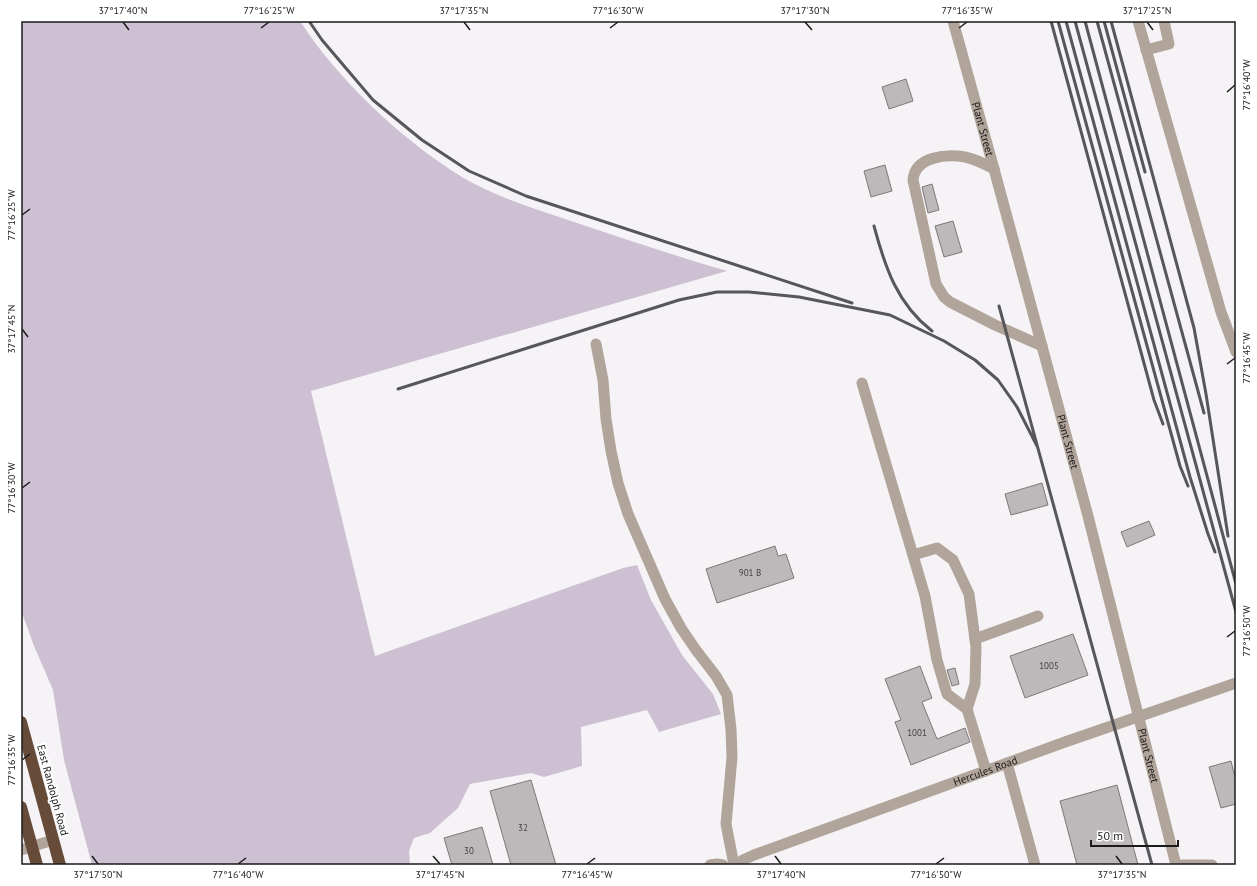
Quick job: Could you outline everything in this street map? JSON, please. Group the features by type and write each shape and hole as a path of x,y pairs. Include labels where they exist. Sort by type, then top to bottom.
{"highway":[{"name":"East Randolph Road","path":"21,722 60,865"},
{"path":"21,807 26,848 37,865"}],"street":[{"name":"Plant Street","path":"953,21 1088,516 1176,865"},
{"path":"1138,21 1219,304 1236,352"},
{"path":"1146,50 1170,44 1164,21"},
{"path":"994,169 981,162 950,156 931,158 917,168 913,176 913,180 936,284 944,297 950,302 995,326 1042,346"},
{"path":"596,344 604,380 606,419 611,451 618,483 628,514 665,599 681,628 716,676 727,695 731,729 732,757 726,824 736,865"},
{"path":"862,382 925,596 937,660 947,694 967,709"},
{"path":"913,555 937,548 953,560 969,594 976,647 975,684 967,709 986,771"},
{"path":"975,639 1038,616"},
{"name":"Hercules Road","path":"736,865 754,855 1007,763 1236,683"},
{"path":"1007,763 1035,865"},
{"path":"26,848 53,840"},
{"path":"710,865 723,865"},
{"path":"1182,865 1212,865"}],"shaded area":[{"path":"21,21 300,21 315,43 352,87 394,127 439,162 462,177 491,192 521,204 637,243 727,271 311,391 375,656 623,568 637,565 651,600 682,655 713,694 721,714 659,732 647,710 581,727 582,766 544,777 531,773 470,784 458,808 430,833 414,838 409,851 410,865 92,865 64,760 53,690 34,646 21,610"}],"building":[{"path":"906,79 913,101 889,109 882,87"},
{"path":"885,165 892,191 871,197 864,171"},
{"path":"932,184 939,210 928,213 922,187"},
{"path":"953,221 962,252 944,257 935,226"},
{"path":"1042,483 1048,505 1011,515 1005,494"},
{"path":"1149,521 1155,535 1127,547 1121,532"},
{"path":"775,546 778,556 786,554 794,578 717,603 706,569"},
{"path":"1073,634 1088,675 1025,698 1010,656"},
{"path":"920,666 932,698 922,702 937,739 965,728 970,742 911,765 895,722 901,720 885,679"},
{"path":"955,668 959,684 952,686 947,670"},
{"path":"1231,761 1236,781 1236,804 1221,808 1209,767"},
{"path":"531,780 556,865 511,865 490,791"},
{"path":"1117,785 1138,865 1077,865 1060,801"},
{"path":"482,827 493,865 452,865 444,838"}],"railway":[{"path":"309,21 322,40 373,100 422,140 469,171 526,196 852,303"},
{"path":"1051,21 1154,400 1163,424"},
{"path":"1058,21 1180,466 1188,486"},
{"path":"1066,21 1190,477 1215,552"},
{"path":"1075,21 1236,612"},
{"path":"1085,21 1236,584"},
{"path":"1097,21 1204,413"},
{"path":"1104,21 1145,172"},
{"path":"1111,21 1194,328 1228,536"},
{"path":"874,226 888,270 901,297 920,320 932,331"},
{"path":"398,389 679,300 717,292 749,292 799,297 890,315 944,341 975,360 998,380 1017,407 1037,446"},
{"path":"999,306 1152,865"}]}
